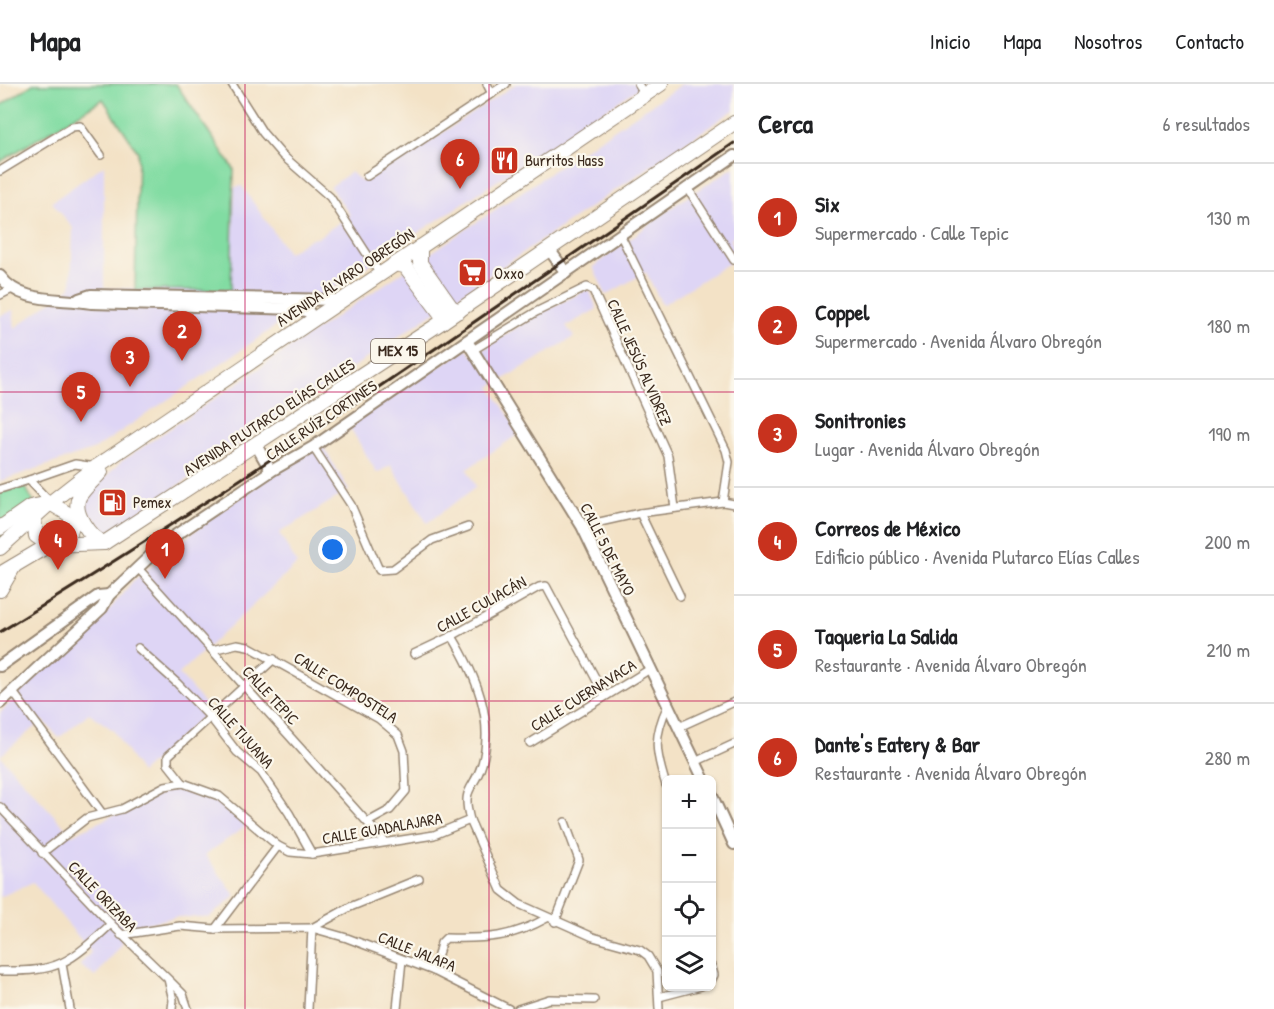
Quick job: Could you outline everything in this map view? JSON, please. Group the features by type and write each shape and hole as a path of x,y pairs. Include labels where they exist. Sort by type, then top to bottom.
{"highway":[{"name":"AVENIDA ÁLVARO OBREGÓN","path":"50,503 96,467 312,318 420,247 641,90 662,84"},
{"name":"AVENIDA PLUTARCO ELÍAS CALLES","path":"104,543 459,311 734,123"},
{"path":"420,247 420,263 451,307 459,311"},
{"path":"394,264 405,266 441,314 442,322"},
{"path":"104,543 90,534 82,518 78,501 84,490 121,451"},
{"path":"0,528 30,507 50,503 69,515 72,526 67,542"},
{"path":"0,548 50,503"},
{"path":"33,518 36,536 49,545"},
{"path":"0,574 49,545 67,542 104,543"},
{"path":"0,589 15,564"}],"street":[{"path":"232,84 263,133 282,155 330,197 380,274"},
{"path":"487,84 492,94"},
{"path":"366,176 506,84"},
{"path":"0,171 72,126 80,126 101,155"},
{"name":"CALLE RUÍZ CORTINES","path":"109,595 137,567 202,516 470,346 566,273 734,156"},
{"path":"687,187 734,260"},
{"path":"621,236 717,428 731,461 723,502"},
{"path":"549,249 566,273"},
{"path":"0,276 15,291 34,297 79,299 91,303 297,309 309,312 312,318"},
{"name":"CALLE JESÚS ALVIDREZ","path":"470,346 583,288 593,290 668,456 675,508"},
{"path":"0,295 15,291"},
{"path":"79,299 91,295 339,300"},
{"name":"CALLE 5 DE MAYO","path":"470,346 582,526 702,775"},
{"path":"256,445 272,471"},
{"path":"313,447 351,505 379,570 393,568 432,540 468,527"},
{"path":"0,489 75,464 96,467"},
{"path":"29,480 50,503"},
{"path":"582,526 640,513 723,502 734,504"},
{"path":"640,513 680,596"},
{"name":"CALLE TEPIC","path":"137,567 385,842"},
{"name":"CALLE CULIACÁN","path":"414,654 452,636 539,587 546,586 605,696"},
{"path":"0,666 98,596 109,595"},
{"path":"0,703 102,608 109,595"},
{"path":"452,636 476,680 484,715 482,766 467,793 470,820 501,890 519,904 555,922 593,937 640,950 648,956 657,971 659,1009"},
{"name":"CALLE COMPOSTELA","path":"212,650 237,644 274,659 380,719 398,735 404,751 406,791 390,810 368,822"},
{"name":"CALLE TIJUANA","path":"138,648 211,718 232,746 264,777 310,851"},
{"path":"42,853 87,818 122,809 165,786 183,783 168,764 167,759 274,659"},
{"name":"CALLE CUERNAVACA","path":"531,743 650,669"},
{"path":"13,692 102,813"},
{"path":"679,727 734,702"},
{"path":"663,775 659,763 656,730 668,705"},
{"path":"695,762 734,744"},
{"name":"CALLE GUADALAJARA","path":"183,783 219,796 278,846 290,852 434,835 470,820"},
{"name":"CALLE ORIZABA","path":"0,807 121,935 183,994 188,1009"},
{"path":"717,819 734,844"},
{"path":"555,922 579,860 565,822"},
{"path":"215,929 278,846"},
{"path":"308,1009 312,928 350,908 418,879"},
{"path":"434,971 441,943 446,938 501,937 526,930 547,918"},
{"path":"0,971 28,970 62,964 81,951 111,924"},
{"name":"CALLE JALAPA","path":"121,935 173,927 312,928 347,938 434,971 509,1009"},
{"path":"397,1009 402,960"},
{"path":"62,964 70,1009"},
{"path":"168,979 173,1000 172,1009"},
{"path":"659,997 684,991"},
{"path":"519,1009 549,999 594,1000"}],"shaded area":[{"path":"516,84 645,84 285,320 95,449 0,481 0,316 13,310 15,328 71,287 73,228 52,202 104,165 104,288 231,290 235,187 242,186 288,253 310,239 317,238 350,215 330,187 351,172 362,182 423,146"},
{"path":"682,84 734,84 734,110 108,533 84,507 87,495 122,461"},
{"path":"734,167 734,236 730,239 734,247 734,260 662,305 646,272 606,295 593,267 678,203"},
{"path":"589,289 597,309 566,326 574,337 490,387 520,433 467,469 476,487 427,523 391,465 377,473 351,429 324,448 349,490 279,533 297,564 179,674 210,710 141,773 113,730 89,713 59,738 43,720 0,756 0,713 40,672 96,626 133,581 213,516 364,413 467,349 473,356 538,314"},
{"path":"0,756 72,835 169,789 184,788 222,803 246,826 205,855 236,896 209,917 175,917 122,929 121,944 95,977 80,965 91,952 33,882 0,897"}],"green space":[{"path":"33,84 176,84 234,169 231,290 135,290 138,152 103,99 0,162 0,106"},
{"path":"25,486 36,507 0,540 0,492"}],"railway":[{"path":"0,632 187,515 279,454 734,143"}],"place":[{"name":"Burritos Hass","path":"504,160"},
{"name":"Dante's Eatery & Bar","path":"460,189"},
{"name":"Oxxo","path":"473,273"},
{"name":"Coppel","path":"182,361"},
{"name":"Sonitronies","path":"130,387"},
{"name":"Taqueria La Salida","path":"81,422"},
{"name":"Pemex","path":"112,502"},
{"name":"Correos de México","path":"58,570"},
{"name":"Six","path":"165,579"}]}
